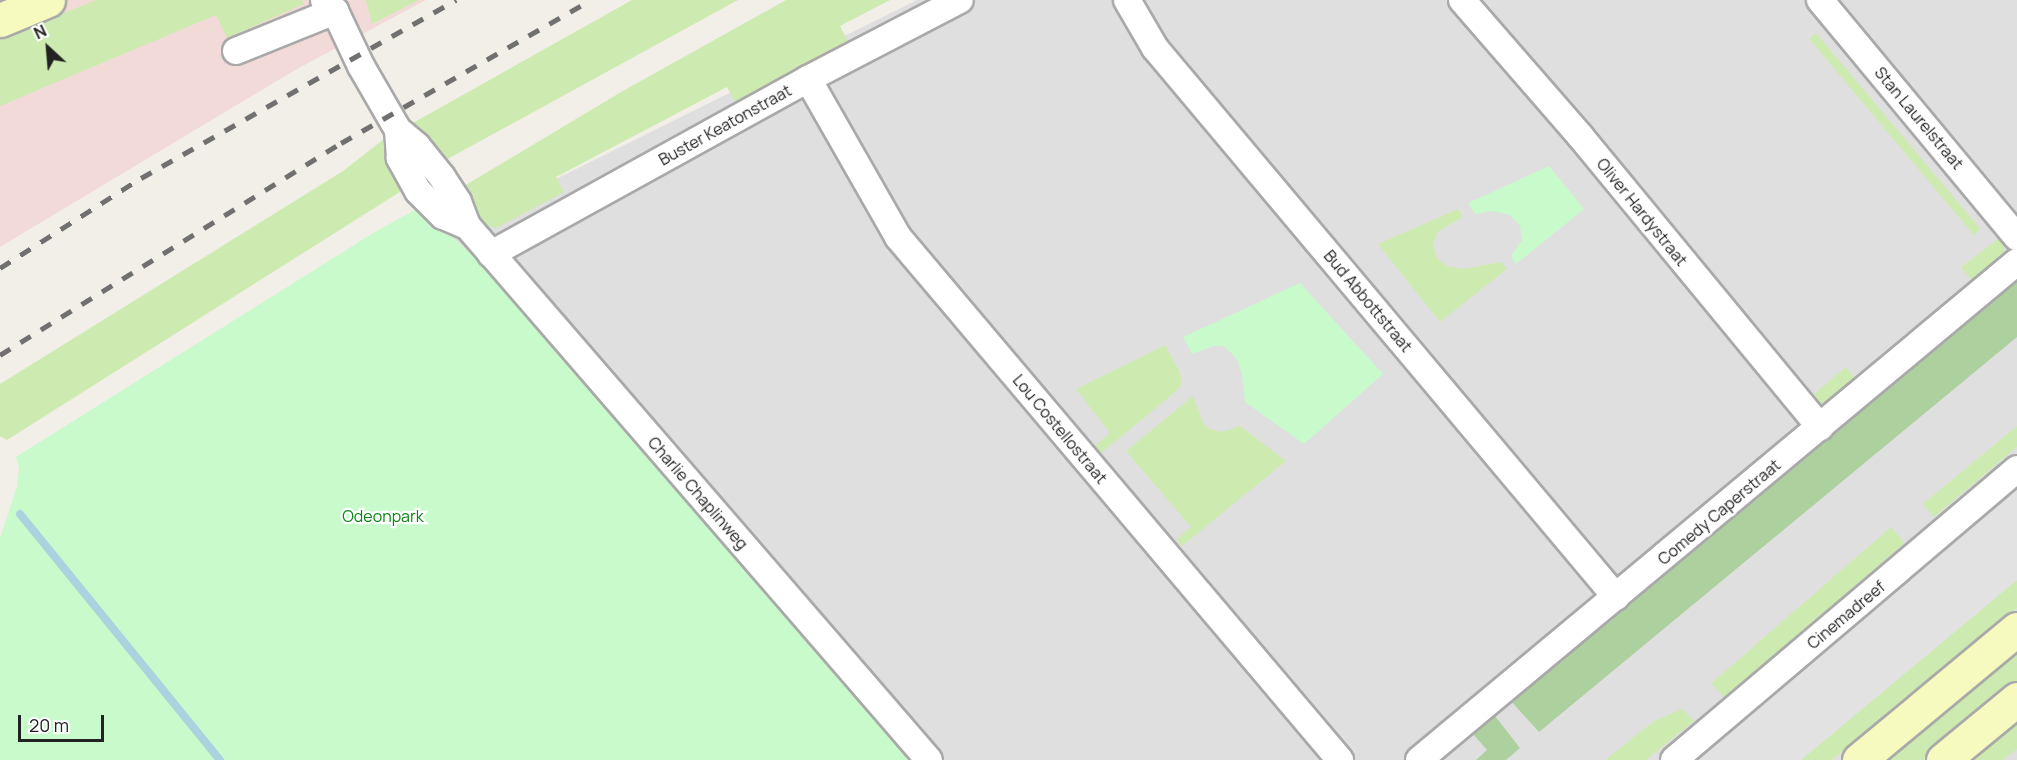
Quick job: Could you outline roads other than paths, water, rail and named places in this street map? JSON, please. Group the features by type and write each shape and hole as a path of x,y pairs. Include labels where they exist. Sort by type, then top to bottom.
{"main road":[{"path":"0,20 48,0"},
{"path":"1859,760 2017,629"},
{"path":"1943,760 2017,699"}],"street":[{"name":"Buster Keatonstraat","path":"491,254 808,79 960,0"},
{"name":"Bud Abbottstraat","path":"1127,0 1155,48 1616,597"},
{"name":"Oliver Hardystraat","path":"1462,0 1581,137 1820,427"},
{"name":"Stan Laurelstraat","path":"1820,0 2017,237"},
{"path":"236,51 332,4"},
{"name":"Charlie Chaplinweg","path":"332,4 362,66 398,130 417,146 442,177 458,202 465,224 929,760"},
{"name":"Lou Costellostraat","path":"808,79 898,237 1340,760"},
{"name":"Comedy Caperstraat","path":"1419,760 2017,262"},
{"name":"Cinemadreef","path":"1674,760 2017,469"}],"waterway":[{"path":"20,514 220,760"}],"railway":[{"path":"0,268 141,178 456,0"},
{"path":"0,355 341,143 591,0"}],"park label":[{"name":"Odeonpark","path":"383,516"}]}
